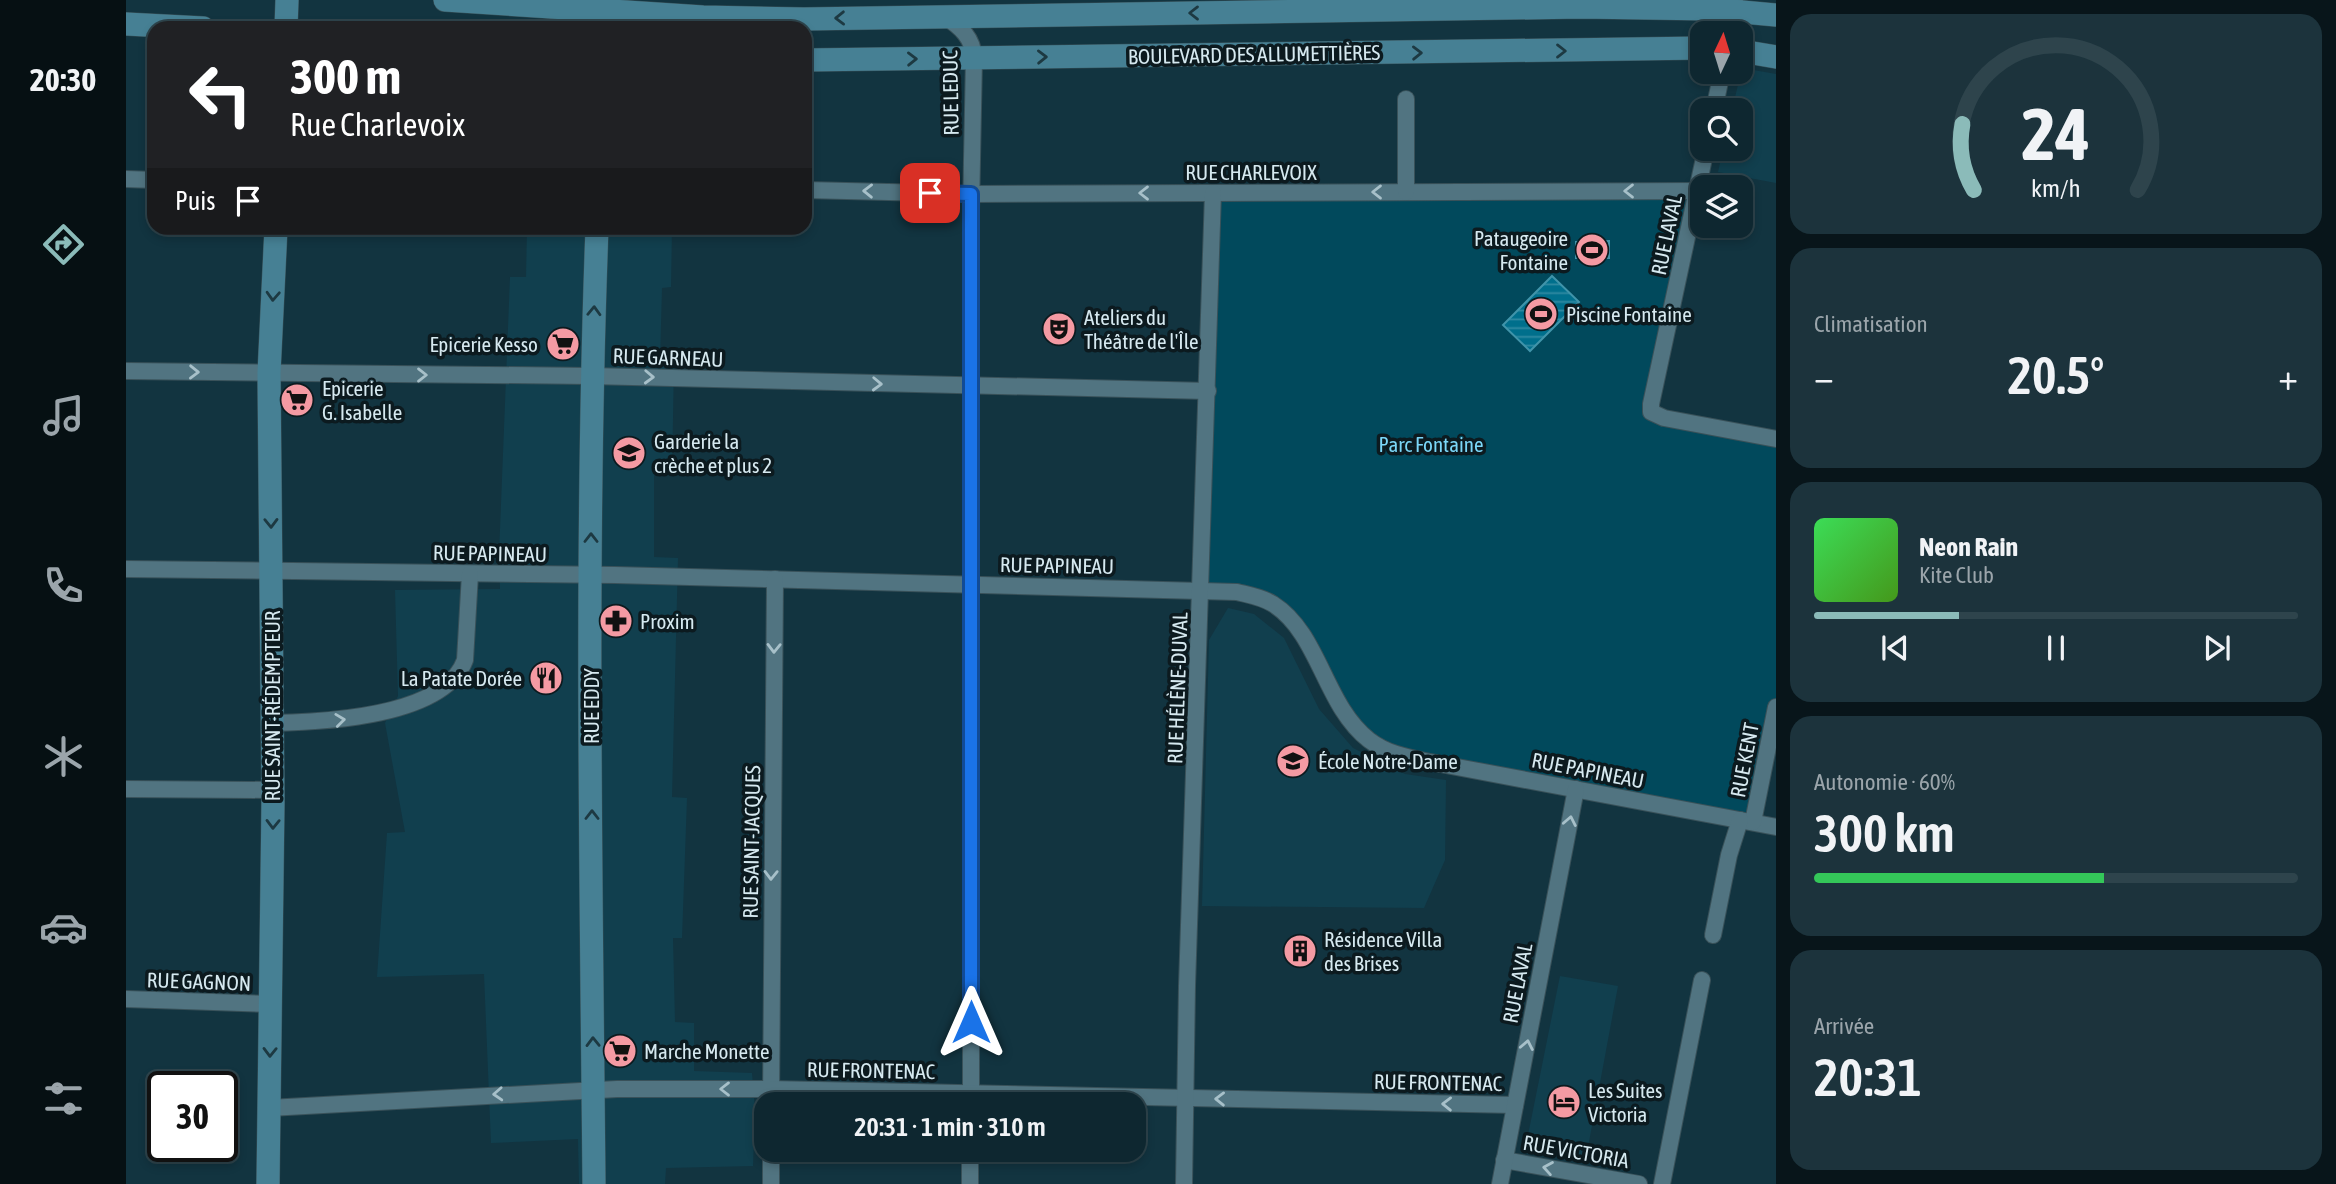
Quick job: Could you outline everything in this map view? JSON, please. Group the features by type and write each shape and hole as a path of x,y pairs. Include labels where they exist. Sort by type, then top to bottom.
{"main road":[{"path":"286,0 286,21"},
{"name":"BOULEVARD DES ALLUMETTIÈRES","path":"445,0 501,2 565,9 704,8 792,19 908,8 944,16 1049,7 1581,3 1733,15 1776,15"},
{"path":"565,9 590,21"},
{"path":"126,24 147,25"},
{"name":"BOULEVARD DES ALLUMETTIÈRES","path":"812,60 1690,48"},
{"path":"1754,53 1776,57"},
{"name":"RUE SAINT-RÉDEMPTEUR","path":"268,1184 273,790 269,373 276,235"},
{"name":"RUE EDDY","path":"594,1184 591,376 597,235"}],"street":[{"name":"RUE LEDUC","path":"944,16 957,24 973,44 974,58 971,194 971,1092"},
{"path":"1406,99 1406,192"},
{"path":"126,180 147,180"},
{"name":"RUE CHARLEVOIX","path":"812,190 971,194 1690,191"},
{"name":"RUE HÉLÈNE-DUVAL","path":"1184,1184 1213,193"},
{"name":"RUE LAVAL","path":"1690,223 1651,412 1664,418 1776,439"},
{"name":"RUE GARNEAU","path":"126,372 591,376 1208,390"},
{"name":"RUE PAPINEAU","path":"126,569 591,575 1237,592 1255,596 1287,615 1306,643 1342,712 1369,740 1385,750 1425,761 1776,827"},
{"path":"272,723 359,717 400,706 447,687 462,670 466,660 470,574"},
{"name":"RUE SAINT-JACQUES","path":"770,1092 775,579"},
{"name":"RUE KENT","path":"1713,935 1729,855 1746,821 1776,707"},
{"path":"126,789 273,790"},
{"name":"RUE LAVAL","path":"1500,1184 1576,789"},
{"path":"1662,1184 1702,980"},
{"name":"RUE GAGNON","path":"126,999 271,1004"},
{"name":"RUE FRONTENAC","path":"269,1108 594,1089 754,1096"},
{"name":"RUE FRONTENAC","path":"1146,1098 1515,1105"},
{"name":"RUE VICTORIA","path":"1504,1160 1639,1184"},
{"path":"771,1162 771,1184"},
{"path":"970,1162 970,1184"}],"shaded area":[{"path":"1754,70 1776,74 1776,183 1753,179 1753,175 1718,172 1720,161 1753,161 1753,98 1735,98 1738,84 1754,84"},
{"path":"527,235 672,235 671,287 662,288 660,361 674,362 672,474 654,475 654,557 678,558 672,797 687,798 682,938 673,938 675,1022 694,1023 694,1071 752,1073 753,1166 666,1168 665,1184 579,1184 578,1139 491,1143 484,974 377,977 387,833 405,832 385,723 398,696 395,590 500,589 510,277 526,277"},
{"name":"Pataugeoire Fontaine","path":"1609,241 1609,258 1576,258 1576,242"},
{"name":"Piscine Fontaine","path":"1552,276 1579,302 1530,351 1503,325"},
{"name":"École Notre-Dame","path":"1228,608 1254,614 1284,638 1319,709 1353,748 1405,774 1446,780 1445,860 1424,908 1202,906 1209,640"},
{"path":"1560,976 1618,986 1586,1158 1526,1145"}],"green space":[{"name":"Parc Fontaine","path":"1690,191 1690,225 1651,412 1776,439 1776,707 1753,822 1576,789 1369,740 1306,643 1272,604 1201,589 1213,193"}],"place":[{"name":"Pataugeoire Fontaine","path":"1592,250"},
{"name":"Piscine Fontaine","path":"1541,314"},
{"name":"Ateliers du Théâtre de l'Île","path":"1059,329"},
{"name":"Epicerie Kesso","path":"563,344"},
{"name":"Epicerie G. Isabelle","path":"297,400"},
{"name":"Garderie la crèche et plus 2","path":"629,453"},
{"name":"Proxim","path":"616,621"},
{"name":"La Patate Dorée","path":"546,678"},
{"name":"École Notre-Dame","path":"1293,761"},
{"name":"Résidence Villa des Brises","path":"1300,951"},
{"name":"Marche Monette","path":"620,1051"},
{"name":"Les Suites Victoria","path":"1564,1102"}],"route":[{"path":"930,193 971,194 971,1022"}]}
